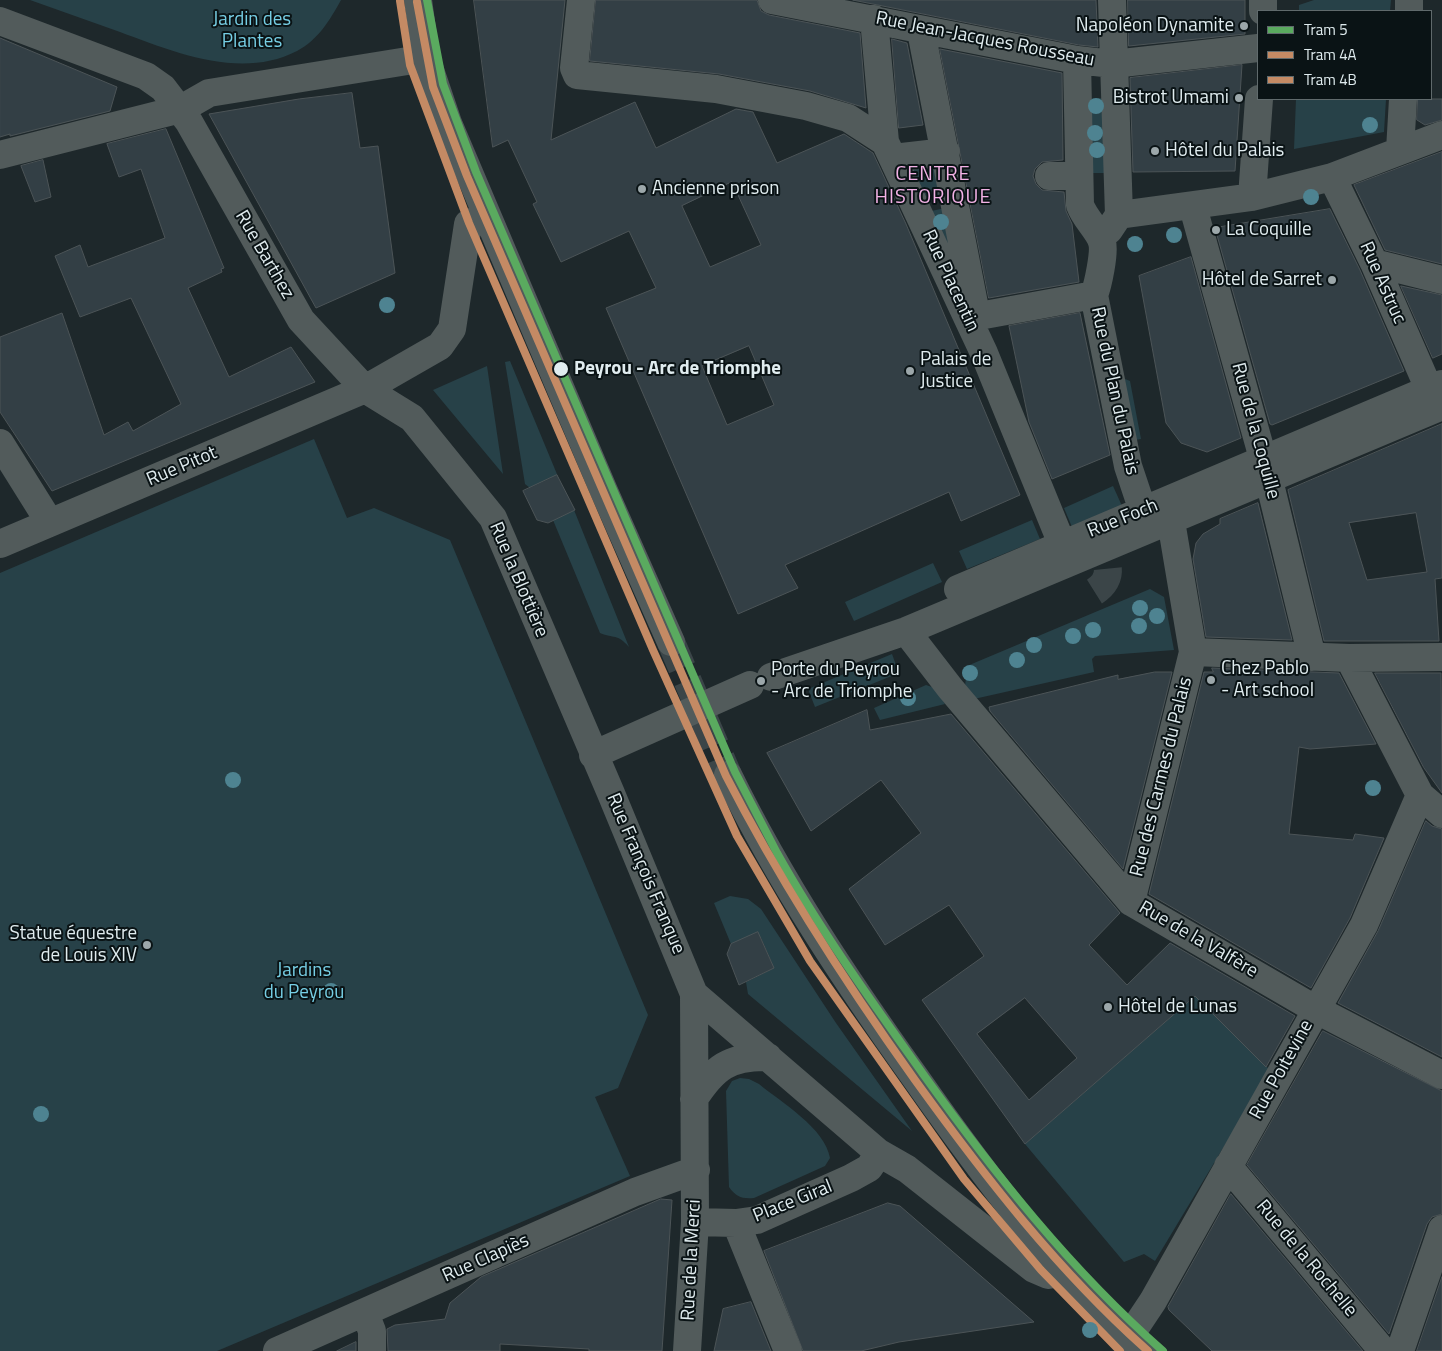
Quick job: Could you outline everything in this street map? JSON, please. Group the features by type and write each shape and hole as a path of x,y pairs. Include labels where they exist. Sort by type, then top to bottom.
{"street":[{"path":"418,0 426,58 448,123 604,491 671,642"},
{"path":"581,0 574,68 577,75 664,82 806,106 848,118 889,150 946,152"},
{"name":"Rue Jean-Jacques Rousseau","path":"772,0 874,19 921,31 1077,60 1114,64 1257,48"},
{"path":"1112,0 1119,215 1193,207 1252,197 1332,177 1442,135"},
{"path":"874,19 889,150"},
{"name":"Rue Barthez","path":"0,21 146,76 163,88 181,109 301,320 365,389"},
{"name":"Rue Placentin","path":"921,31 946,152 972,317"},
{"path":"0,155 181,109 209,93 426,58"},
{"path":"1077,60 1080,205 1084,216 1102,242"},
{"path":"1252,197 1259,100"},
{"path":"1400,150 1403,100"},
{"name":"Rue Placentin","path":"889,150 972,317 984,353 1062,544"},
{"path":"1049,176 1078,176"},
{"name":"Rue Astruc","path":"1332,177 1438,393"},
{"name":"Rue de la Coquille","path":"1193,207 1266,470 1312,658"},
{"name":"Rue Pitot","path":"0,544 365,389 440,346 452,329 468,224 487,215"},
{"name":"Rue du Plan du Palais","path":"1119,215 1102,242 1099,283 1094,295 1128,466 1143,511"},
{"path":"1374,263 1442,280"},
{"path":"972,317 1094,295"},
{"name":"Rue la Blottière","path":"365,389 412,418 493,518 594,755"},
{"name":"Rue Foch","path":"594,755 754,683 808,662 906,631 1170,521 1266,470 1438,393"},
{"path":"0,443 50,523"},
{"name":"Rue Foch","path":"808,662 896,616 1062,544 1143,511 1266,470"},
{"path":"1170,521 1193,652 1312,658 1442,657"},
{"name":"Rue de la Valfère","path":"906,631 950,688 1131,902 1315,1009 1442,1075"},
{"name":"Rue des Carmes du Palais","path":"1131,902 1193,652"},
{"path":"1349,658 1420,795 1442,814"},
{"name":"Rue François Franque","path":"594,755 694,994"},
{"path":"728,775 751,821 840,971 978,1167 1067,1272 1137,1344"},
{"name":"Rue Poitevine","path":"1137,1344 1153,1300 1315,1009 1364,925 1420,795"},
{"path":"694,994 879,1153 907,1169 1034,1269 1048,1275 1067,1272"},
{"path":"694,994 696,1170"},
{"path":"694,1099 706,1080 733,1060 748,1056 768,1057"},
{"name":"Place Giral","path":"695,1222 736,1223 757,1220 851,1178 869,1168 879,1153"},
{"name":"Rue de la Rochelle","path":"1228,1166 1383,1351"},
{"name":"Rue de la Merci","path":"688,1351 696,1170"},
{"name":"Rue Clapiès","path":"277,1351 635,1192 696,1170"},
{"path":"736,1223 788,1351"},
{"path":"1400,1351 1442,1230"},
{"path":"365,1313 372,1331 372,1351"}],"green space":[{"name":"Jardin des Plantes","path":"30,0 341,0 323,29 297,51 276,59 253,63 231,63 185,54"},
{"path":"1314,0 1391,0 1390,10 1299,10 1299,5"},
{"path":"1103,98 1105,173 1090,173 1088,99"},
{"path":"1296,100 1386,100 1384,132 1294,149"},
{"path":"935,163 943,198 923,203 906,168"},
{"path":"945,208 963,283 927,212"},
{"path":"510,361 559,479 551,478 530,488 525,484 505,362"},
{"path":"487,366 503,474 433,390"},
{"path":"1125,379 1130,381 1141,439 1130,441 1122,381"},
{"name":"Jardins du Peyrou","path":"314,439 347,518 374,508 450,540 648,1015 618,1088 595,1097 630,1176 217,1351 0,1351 0,573"},
{"path":"1113,486 1122,506 1072,527 1064,508"},
{"path":"572,505 629,647 618,638 600,633 553,520 568,513"},
{"path":"1032,520 1040,539 967,569 959,551"},
{"path":"933,563 942,582 854,621 845,602"},
{"path":"1150,589 1164,597 1174,650 1095,656 1092,659 1094,672 974,699 965,687 967,666"},
{"path":"892,654 899,673 815,707 808,689"},
{"path":"926,685 935,688 945,704 880,720 874,708"},
{"path":"730,896 748,899 761,909 836,1023 912,1131 748,994 746,982 768,971 772,963 761,938 731,944 714,903"},
{"path":"1195,996 1270,1070 1155,1261 1144,1254 1124,1262 1025,1144"},
{"path":"740,1078 749,1079 759,1084 811,1126 820,1136 830,1158 825,1166 754,1198 743,1198 734,1193 729,1187 726,1091 732,1081"}],"building":[{"name":"Palais de Justice","path":"474,0 565,0 551,140 635,102 656,148 736,109 753,112 777,163 844,134 873,153 906,224 1020,495 961,521 949,492 785,565 798,588 738,614 606,308 656,288 629,231 561,262 533,204 537,202 508,140 493,147","holes":["732,182 761,245 710,267 682,206","749,346 774,405 727,425 702,366"]},
{"path":"596,0 757,0 761,11 769,15 860,33 866,108 810,91 719,74 590,61"},
{"path":"853,0 1096,0 1098,47 1079,45"},
{"path":"1128,0 1245,0 1245,34 1129,46"},
{"path":"0,38 117,87 110,111 0,137"},
{"path":"892,39 907,43 923,125 899,128"},
{"path":"940,49 1062,73 1063,160 1042,162 1035,169 1033,176 1036,184 1042,190 1064,192 1066,211 1072,224 1079,282 989,298"},
{"path":"1242,65 1235,171 1133,172 1130,78"},
{"path":"352,93 360,148 378,146 395,273 316,308 209,114 299,99"},
{"path":"1442,99 1442,120 1425,125 1417,120 1418,100"},
{"path":"166,129 224,268 221,269 222,272 188,288 229,377 291,347 315,382 52,491 0,412 0,337 62,313 104,435 128,422 133,431 181,404 131,298 80,317 55,256 80,245 88,267 165,238 141,169 119,177 107,144"},
{"path":"1442,152 1442,264 1385,250 1354,185"},
{"path":"43,160 51,197 35,202 21,166"},
{"path":"1330,209 1360,270 1404,371 1272,425 1270,424 1215,228"},
{"path":"1191,257 1241,438 1207,452 1181,443 1166,423 1139,276"},
{"path":"1401,286 1442,295 1442,354 1433,358"},
{"path":"1080,313 1110,455 1052,479 1029,422 1009,326"},
{"path":"1442,424 1442,578 1435,579 1439,641 1324,641 1288,490","holes":["1416,513 1427,572 1367,580 1349,523"]},
{"path":"557,475 575,510 548,523 537,520 523,491"},
{"path":"1258,503 1292,640 1206,637 1193,559 1196,543 1203,534 1220,524 1220,519"},
{"path":"1212,668 1339,673 1376,744 1310,749 1299,747 1289,834 1353,840 1355,834 1384,838 1350,918 1311,988 1149,894 1204,672 1213,672"},
{"path":"1155,672 1172,672 1123,869 990,711 989,707 1118,675 1118,679"},
{"path":"1375,673 1441,673 1442,793 1424,768"},
{"path":"867,710 870,730 951,714 1120,913 1089,945 1127,985 1170,943 1295,1016 1266,1067 1195,996 1025,1144 922,1000 984,956 949,905 885,945 849,889 921,833 881,780 811,831 767,753","holes":["1025,998 1077,1058 1029,1100 977,1034"]},
{"path":"1426,821 1432,826 1442,829 1442,1057 1338,1003 1378,931"},
{"path":"758,932 774,968 739,985 727,954 731,944"},
{"path":"1323,1031 1442,1091 1442,1214 1432,1217 1427,1224 1389,1334 1247,1165"},
{"path":"1231,1194 1363,1351 1212,1351 1169,1310 1168,1307"},
{"path":"661,1199 672,1200 662,1351 589,1351 589,1349 500,1344 500,1351 388,1351 387,1329 395,1325 445,1319 450,1303 481,1277"},
{"path":"888,1203 900,1206 1034,1322 899,1342 861,1351 803,1351 764,1251"},
{"path":"1442,1277 1442,1351 1417,1351"},
{"path":"751,1302 771,1351 714,1351 723,1309"},
{"path":"356,1342 356,1351 337,1351"}],"tunnel":[{"path":"1075,553 1086,551 1095,553 1102,557 1106,563 1108,571 1106,579 1100,587 1090,594"},
{"path":"671,642 728,775"}],"tram line":[{"name":"5","path":"427,0 443,84 476,172 735,772 777,853 847,965 923,1074 978,1148 1065,1254 1129,1320 1163,1351"},
{"name":"4B","path":"400,1 410,65 469,223 653,650 737,836 810,961 964,1179 1041,1270 1120,1351"},
{"name":"4A","path":"417,2 433,87 467,176 726,776 747,816 839,969 941,1116 1053,1256 1083,1289 1148,1351"}],"place":[{"name":"Napoléon Dynamite","path":"1244,26"},
{"name":"Bistrot Umami","path":"1239,98"},
{"name":"Hôtel du Palais","path":"1155,151"},
{"name":"Ancienne prison","path":"642,189"},
{"name":"La Coquille","path":"1216,230"},
{"name":"Hôtel de Sarret","path":"1332,280"},
{"name":"Peyrou - Arc de Triomphe","path":"561,369"},
{"name":"Palais de Justice","path":"910,371"},
{"name":"Chez Pablo - Art school","path":"1211,680"},
{"name":"Porte du Peyrou - Arc de Triomphe","path":"761,681"},
{"name":"Statue équestre de Louis XIV","path":"147,945"},
{"name":"Hôtel de Lunas","path":"1108,1007"}],"district":[{"name":"CENTRE HISTORIQUE","path":"933,186"}]}
